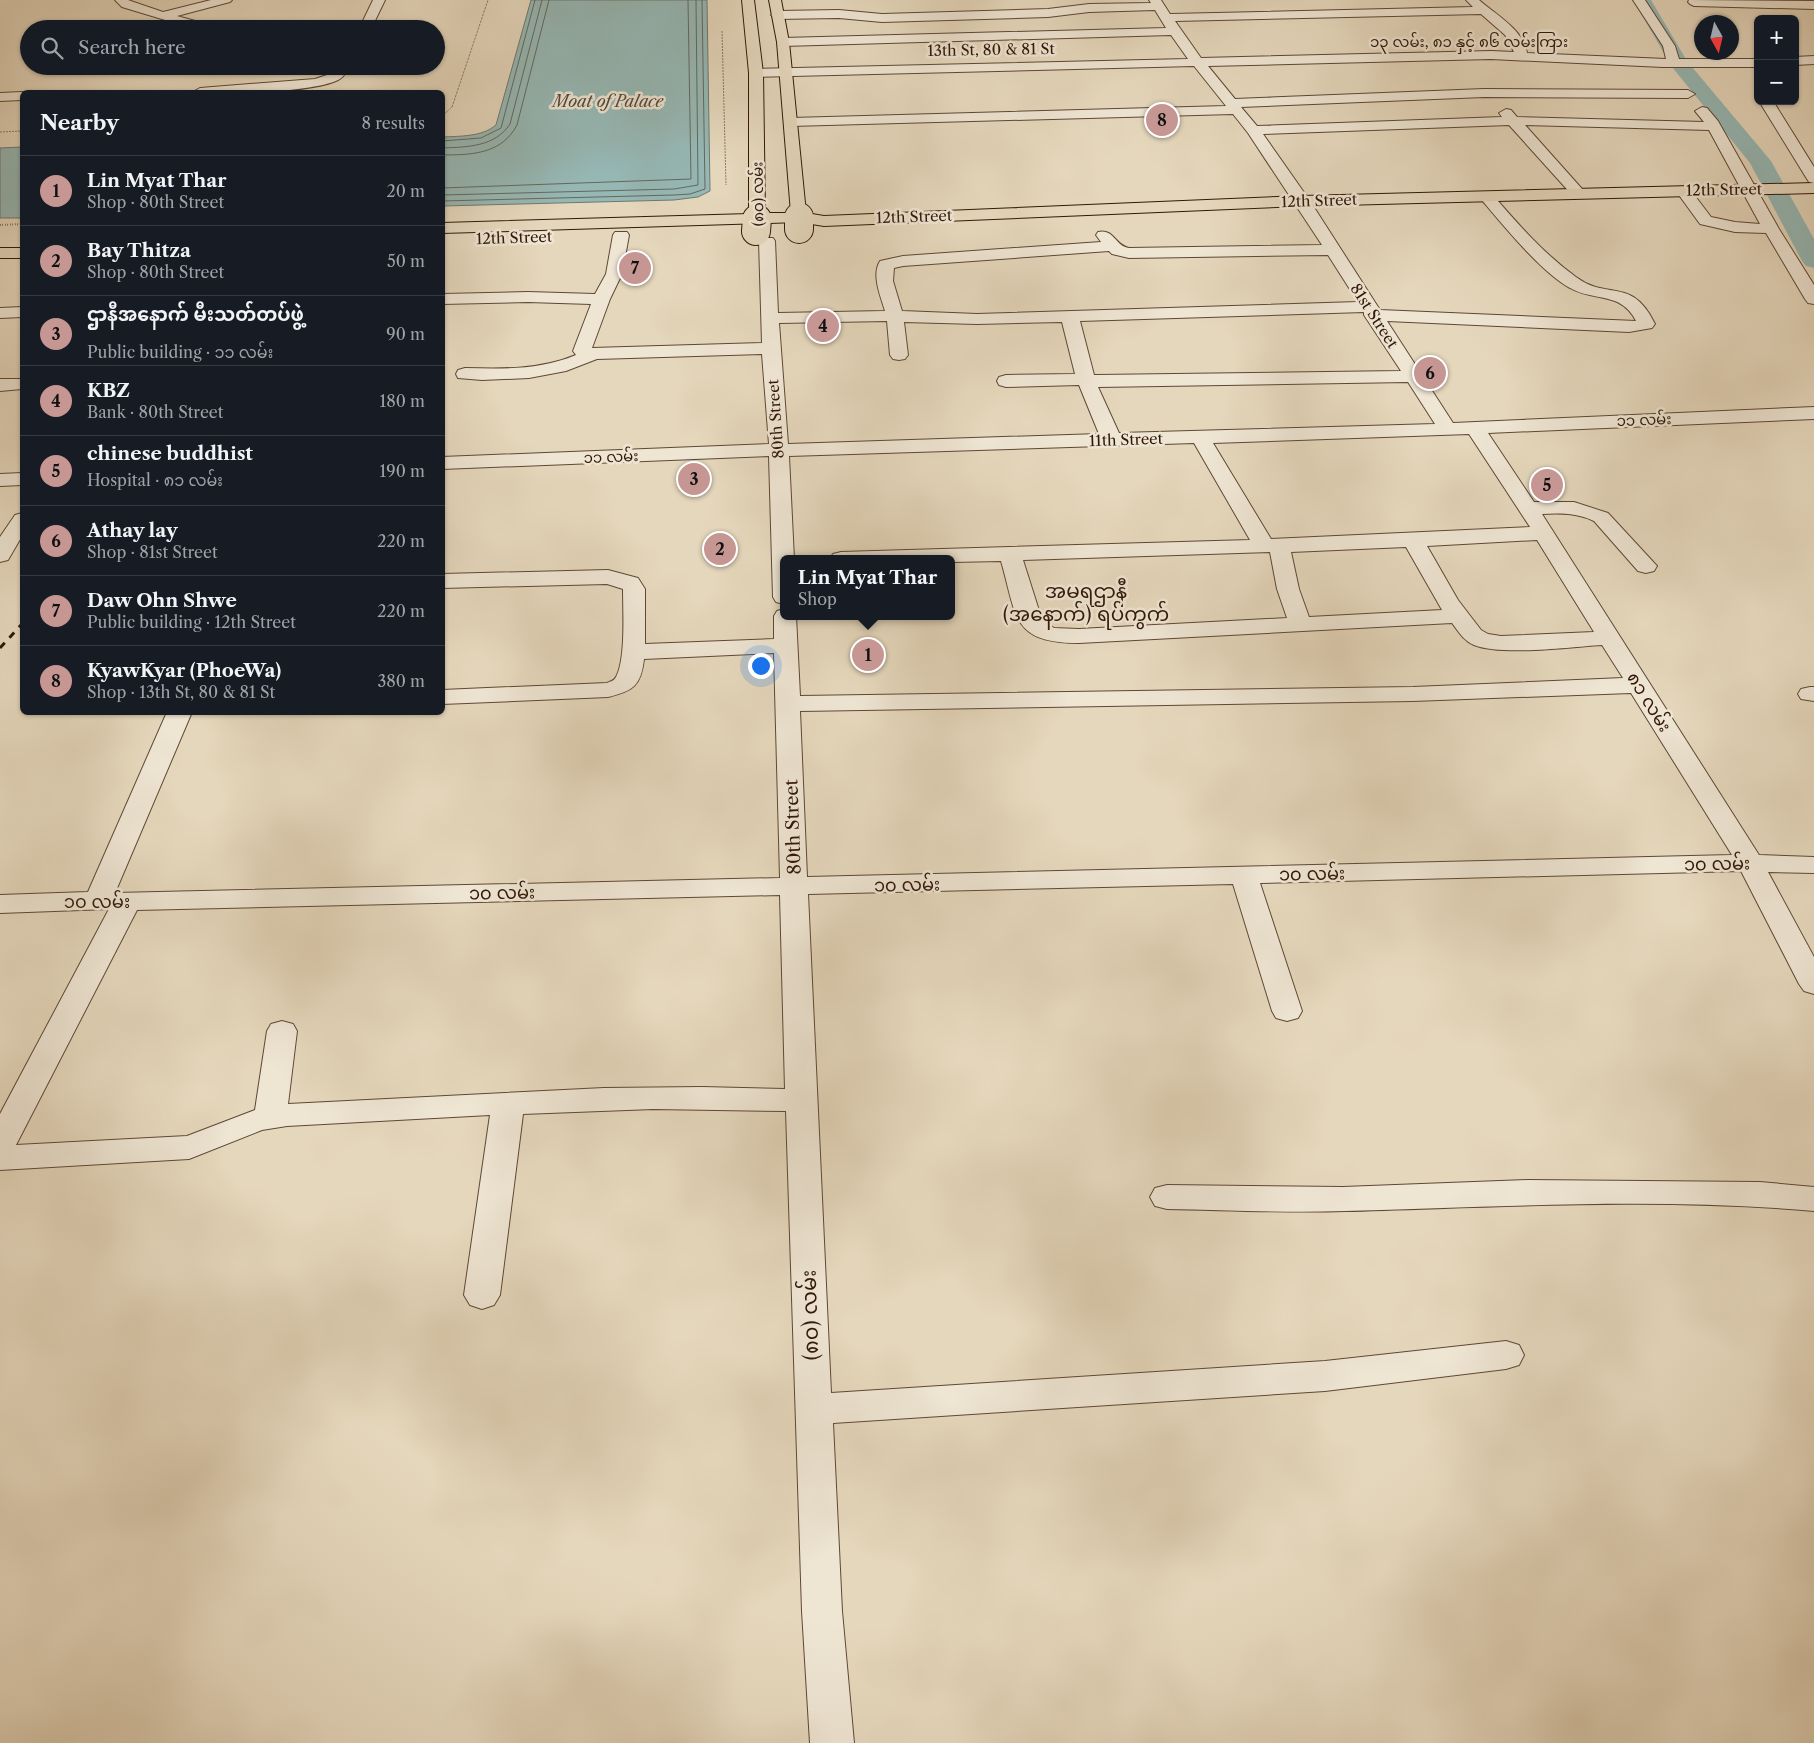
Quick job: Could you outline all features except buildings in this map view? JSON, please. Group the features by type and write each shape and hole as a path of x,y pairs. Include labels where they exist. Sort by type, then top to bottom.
{"main road":[{"name":"(၈၀) လမ်း","path":"748,0 756,73 760,230"},
{"path":"775,0 783,42 799,223"},
{"name":"12th Street","path":"445,240 760,230 799,223 824,221 1302,202 1814,188"},
{"name":"12th Street","path":"445,228 760,230"},
{"path":"0,240 20,239"},
{"path":"0,253 20,253"}],"street":[{"path":"121,0 126,4 178,20"},
{"path":"369,20 379,0"},
{"path":"1361,0 1371,19"},
{"path":"1472,0 1513,36 1521,51 1521,55"},
{"path":"1639,0 1668,46 1673,70 1688,94 1758,189 1772,229 1814,299"},
{"path":"164,16 218,1"},
{"path":"1693,1 1814,5"},
{"path":"1693,1 1704,15"},
{"path":"777,15 839,14 882,18 1048,13 1157,3"},
{"name":"81st Street","path":"1157,3 1183,44 1253,130 1302,202 1370,311 1447,428"},
{"path":"1371,19 1482,10"},
{"path":"1167,18 1496,21"},
{"path":"783,42 1174,31"},
{"path":"1495,36 1513,36"},
{"path":"1183,44 1202,43"},
{"name":"၁၃ လမ်း, ၈၁ နှင့် ၈၆ လမ်းကြား","path":"1196,61 1521,55 1673,70 1749,71"},
{"path":"1432,56 1448,69"},
{"path":"1739,60 1749,71"},
{"path":"1799,61 1814,60"},
{"name":"13th St, 80 & 81 St","path":"756,73 1196,61"},
{"path":"223,90 317,82 336,75"},
{"path":"1460,78 1484,93 1514,121 1578,193"},
{"path":"791,122 1233,106 1484,93 1688,94"},
{"path":"0,97 20,96"},
{"path":"1768,105 1814,179"},
{"path":"1253,130 1514,121 1713,126"},
{"path":"1684,191 1706,221 1735,227 1772,229"},
{"path":"770,318 894,317 936,319 1370,311 1629,327 1646,324 1633,304 1622,298 1594,292 1571,282 1514,229 1486,196"},
{"name":"(၈၀) လမ်း","path":"760,230 799,223"},
{"name":"80th Street","path":"760,230 770,318 784,555"},
{"path":"620,235 614,274 601,299 582,351 585,354 771,348"},
{"path":"899,355 894,317 885,281 886,265 895,262 1109,241 1118,251 1141,253 1332,250"},
{"path":"445,299 528,297 601,299"},
{"path":"0,313 20,312"},
{"path":"1070,316 1076,351 1097,410 1112,440"},
{"path":"466,374 503,375 541,371 567,366 591,355"},
{"path":"1006,381 1086,379 1097,381 1162,381 1414,376"},
{"path":"0,385 20,384"},
{"name":"၁၁ လမ်း","path":"1474,427 1814,413"},
{"name":"11th Street","path":"779,451 909,445 1474,427"},
{"name":"၈၁ လမ်း","path":"1474,427 1544,533 1750,863 1810,968"},
{"path":"1200,437 1271,545 1300,624"},
{"name":"၁၁ လမ်း","path":"445,463 779,451"},
{"path":"0,480 20,479"},
{"path":"1528,508 1577,508 1592,512 1601,517 1646,566"},
{"path":"0,556 20,522"},
{"path":"955,556 1414,540 1544,533"},
{"path":"1414,540 1448,602 1473,635 1491,642 1610,638"},
{"path":"1010,554 1031,623 1036,629 1053,636 1459,616"},
{"path":"445,581 608,577 630,583 634,589 633,652 626,682 620,687 608,690 445,697"},
{"name":"80th Street","path":"785,620 795,888"},
{"path":"633,652 786,645"},
{"path":"788,704 1413,694 1639,685"},
{"path":"0,1145 113,901 179,715"},
{"name":"၁၀ လမ်း","path":"0,904 795,888 1750,863 1814,865"},
{"path":"1244,876 1287,1011"},
{"name":"(၈၀) လမ်း","path":"795,888 801,1101 822,1611 832,1743"},
{"path":"270,1117 282,1030"},
{"path":"0,1158 189,1147 270,1117 508,1103 661,1097 801,1101"},
{"path":"482,1295 508,1103"},
{"path":"1167,1197 1343,1199 1528,1192 1630,1192 1760,1194 1814,1199"},
{"path":"814,1409 1077,1394 1325,1376 1506,1355"}],"path":[{"path":"445,113 452,107 488,0"},
{"path":"722,29 726,185"},
{"path":"0,132 20,131"},
{"path":"0,225 20,224"}],"water":[{"name":"Moat of Palace","path":"531,0 707,0 710,191 698,197 674,200 445,206 445,137 478,134 496,125"},
{"path":"20,147 20,218 0,218 0,148"}],"waterway":[{"path":"1642,0 1679,63 1760,161 1814,261"}],"railway":[{"path":"0,648 20,626"}],"place":[{"name":"KyawKyar (PhoeWa)","path":"1162,120"},
{"name":"Daw Ohn Shwe","path":"635,268"},
{"name":"KBZ","path":"823,326"},
{"name":"Athay lay","path":"1430,373"},
{"name":"ဌာနီအနောက် မီးသတ်တပ်ဖွဲ့","path":"694,479"},
{"name":"chinese buddhist","path":"1547,485"},
{"name":"Bay Thitza","path":"720,549"},
{"name":"Lin Myat Thar","path":"868,655"}],"district":[{"name":"အမရဌာနီ (အနောက်) ရပ်ကွက်","path":"1086,602"}]}
